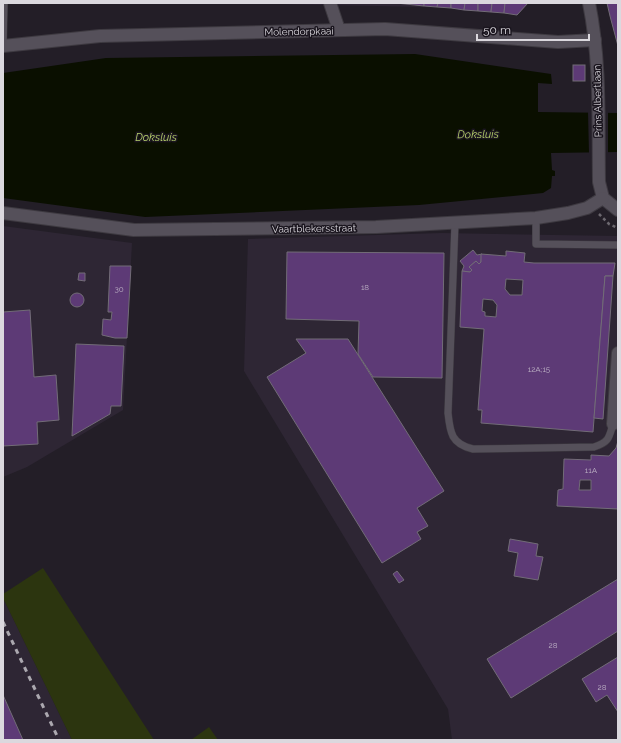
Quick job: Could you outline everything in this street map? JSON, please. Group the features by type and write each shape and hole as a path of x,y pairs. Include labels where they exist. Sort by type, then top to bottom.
{"street":[{"path":"330,3 339,30"},
{"name":"Prins Albertlaan","path":"589,3 596,40 599,182 603,198"},
{"name":"Molendorpkaai","path":"3,46 100,36 385,29 558,42 596,40"},
{"path":"603,198 618,210"},
{"name":"Vaartblekersstraat","path":"3,213 134,230 376,227 536,218 568,214 587,208 603,198"},
{"path":"613,424 618,353"}],"lane":[{"path":"3,46 4,3"},
{"path":"536,218 536,244 618,245"},
{"path":"455,223 448,413 450,433 456,441 463,447 473,449 594,447 605,443 610,437 613,424"}],"shaded area":[{"path":"225,3 424,3 424,7"},
{"path":"3,226 132,243 123,410 27,467 3,477"},
{"path":"442,233 618,236 618,740 452,740 448,709 244,371 248,239"},
{"path":"3,598 72,740 3,740"}],"green space":[{"path":"43,568 154,740 72,740 3,598 3,594"},
{"path":"209,727 218,740 191,740"}],"water":[{"name":"Doksluis","path":"415,54 551,74 552,84 538,83 538,112 618,113 618,152 551,153 552,170 555,171 555,176 552,176 551,188 543,193 419,205 145,217 3,198 3,73 106,58"}],"pier":[{"path":"588,111 608,111 608,154 589,154"}],"building":[{"path":"396,3 424,3 424,6"},
{"path":"424,3 438,3 437,7 424,6"},
{"path":"438,3 451,3 451,8 437,7"},
{"path":"451,3 465,3 464,10 451,8"},
{"path":"465,3 478,3 478,11 464,10"},
{"path":"478,3 492,3 491,12 478,11"},
{"path":"492,3 505,3 504,13 491,12"},
{"path":"505,3 528,3 517,15 504,13"},
{"path":"607,3 618,3 618,46 610,16"},
{"path":"573,65 585,65 585,81 573,81"},
{"path":"473,250 477,255 482,254 481,262 479,264 476,261 469,267 472,270 470,272 462,271 464,266 460,261"},
{"path":"506,251 525,253 524,262 534,263 615,263 613,276 605,276 593,432 481,423 482,410 478,410 484,329 460,327 462,271 470,272 472,270 469,267 476,261 479,264 481,262 481,254 506,256","holes":["506,279 523,280 522,295 510,295 505,289","483,299 493,300 497,305 496,317 485,316 485,312 482,311"]},
{"path":"287,252 444,253 442,378 373,377 358,354 359,321 286,319"},
{"path":"110,266 131,266 127,338 115,338 102,335 103,319 111,320 112,312 108,312"},
{"path":"79,273 85,273 85,281 78,280"},
{"path":"605,276 613,276 603,419 594,418"},
{"path":"77,293 82,295 84,300 82,305 77,307 72,305 70,300 72,295"},
{"path":"30,310 34,377 56,375 59,420 37,422 38,444 3,446 3,312"},
{"path":"296,339 348,339 444,491 417,508 428,526 417,532 421,539 382,563 267,377 306,353"},
{"path":"76,344 124,346 121,406 111,406 110,414 72,436"},
{"path":"618,441 618,509 557,506 558,490 563,489 564,459 591,460 591,455 609,456 616,448","holes":["580,480 591,480 591,490 579,490"]},
{"path":"510,539 538,544 536,556 543,557 538,580 514,576 518,553 508,551"},
{"path":"397,571 404,580 399,583 393,574"},
{"path":"618,579 618,631 511,698 487,659"},
{"path":"618,657 618,712 607,695 596,702 582,679"},
{"path":"3,695 23,740 3,740"}],"railway":[{"path":"3,622 59,740"}]}
